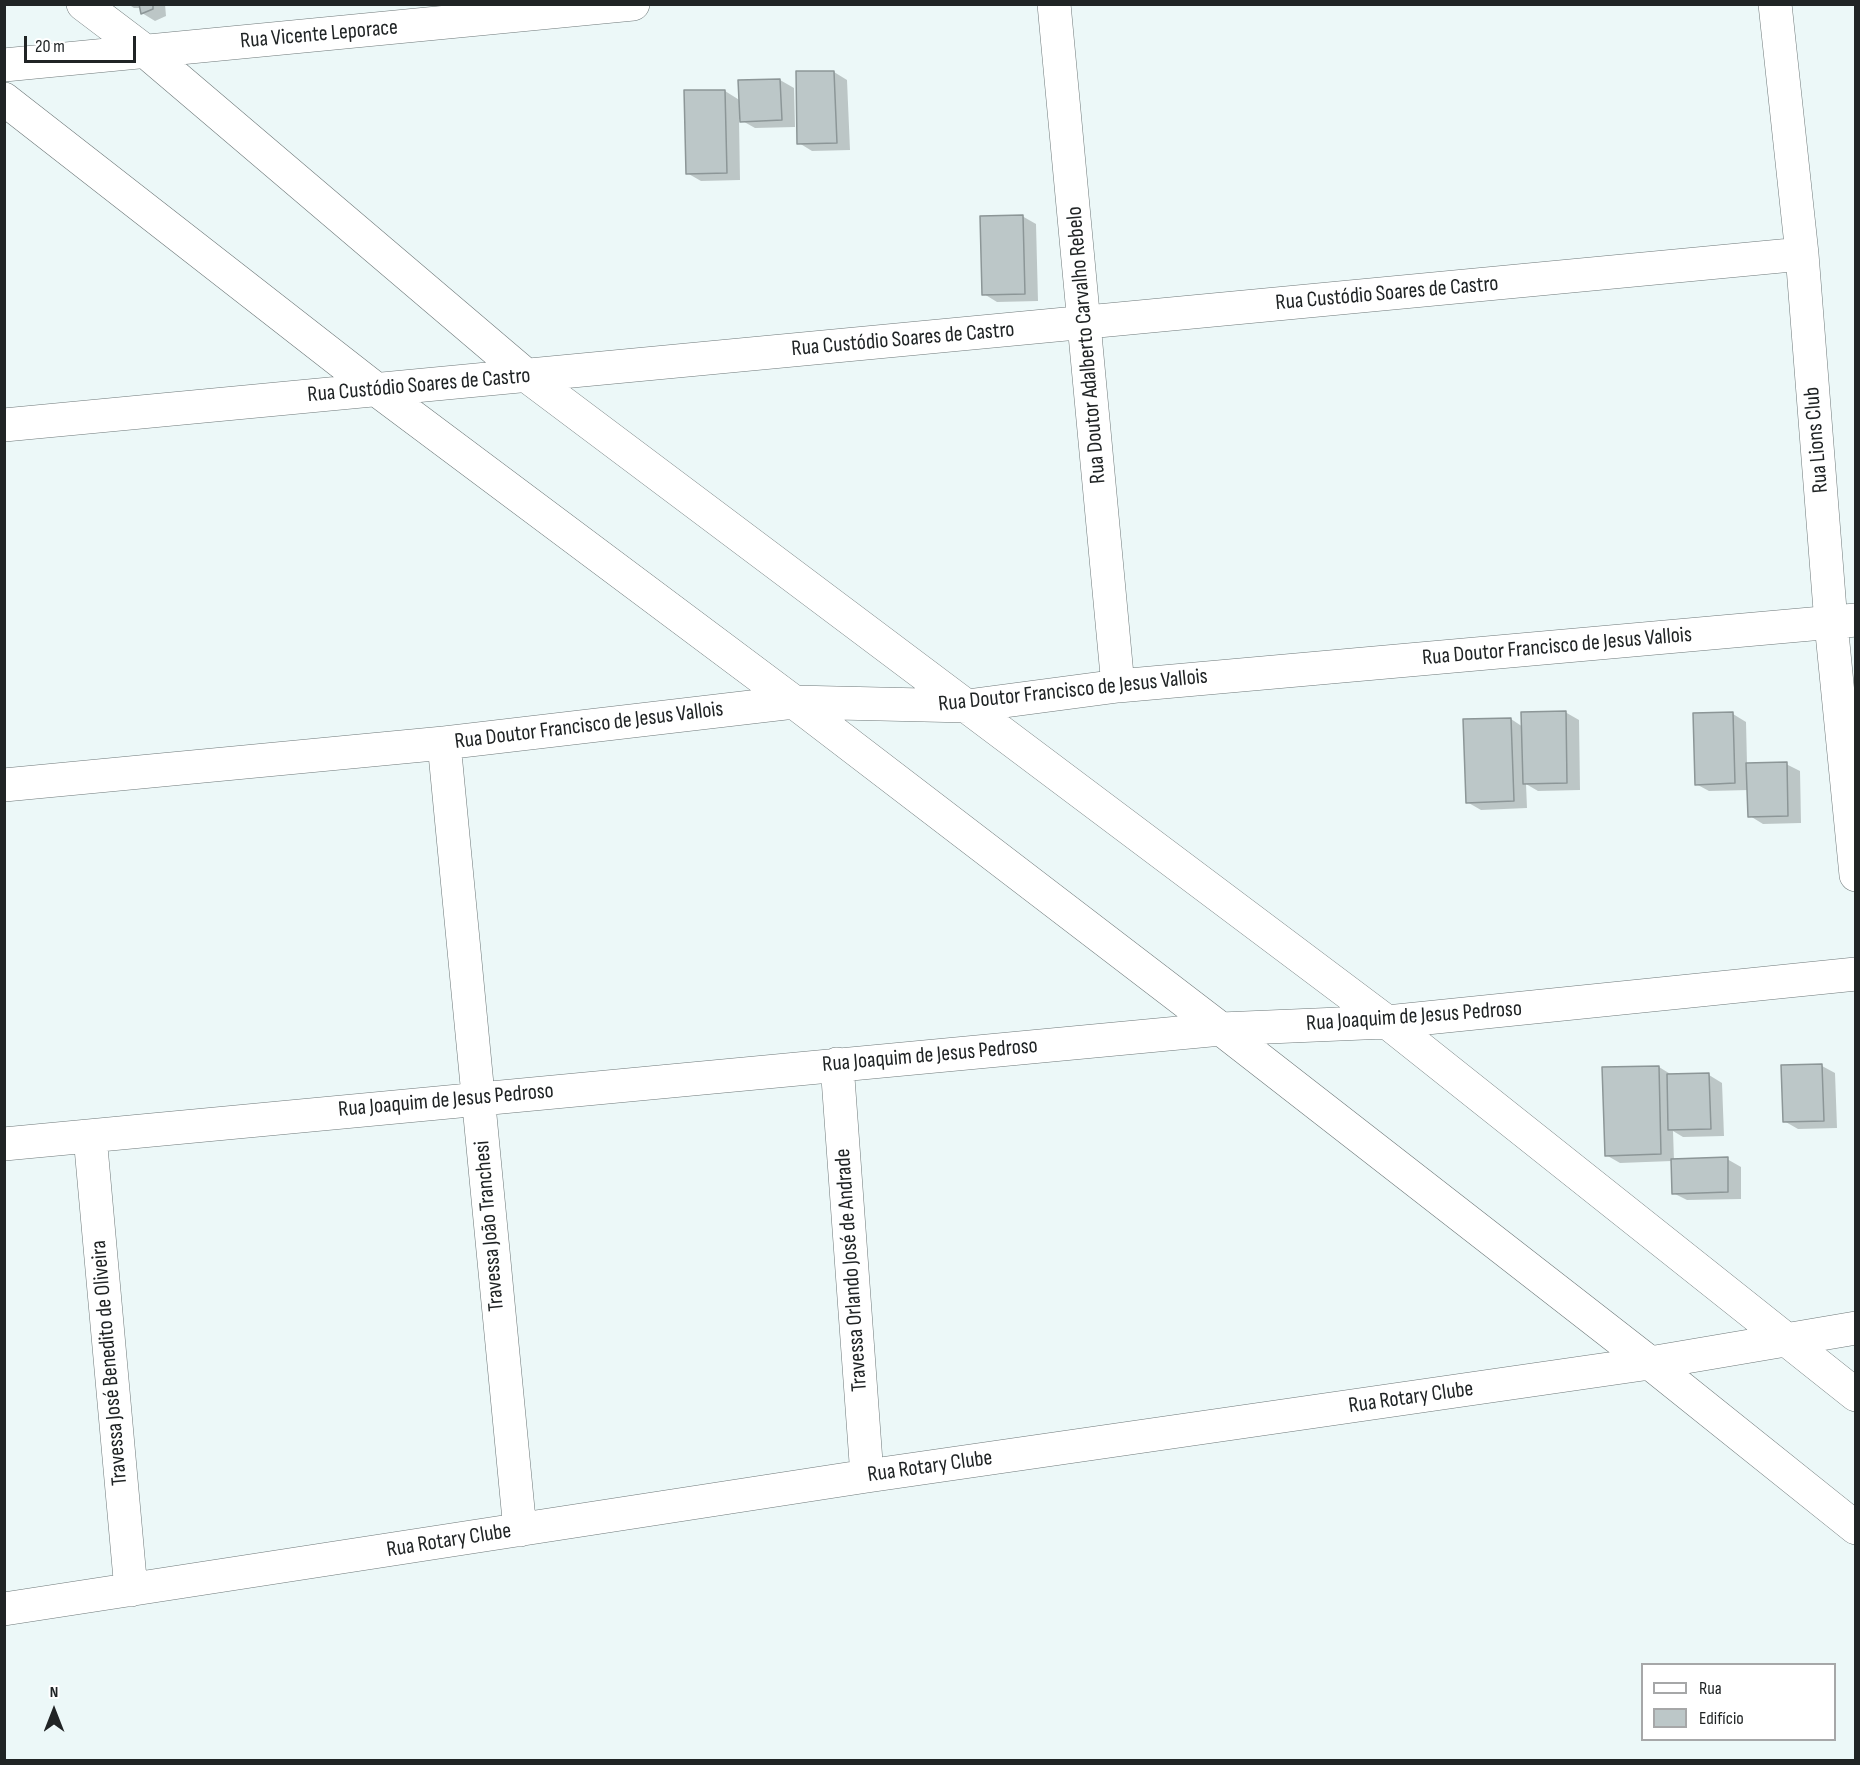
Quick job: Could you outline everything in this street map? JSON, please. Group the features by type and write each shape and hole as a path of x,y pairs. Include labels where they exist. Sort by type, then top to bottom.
{"street":[{"path":"83,4 145,51 527,376 1387,1022 1856,1395"},
{"name":"Rua Vicente Leporace","path":"4,65 145,51 332,19 633,4"},
{"name":"Rua Doutor Adalberto Carvalho Rebelo","path":"1054,4 1118,686"},
{"name":"Rua Lions Club","path":"1775,4 1843,621 1856,875"},
{"path":"4,99 376,390 795,702 1221,1029 1650,1363 1856,1528"},
{"name":"Rua Custódio Soares de Castro","path":"4,425 1802,254"},
{"name":"Rua Doutor Francisco de Jesus Vallois","path":"4,786 444,743 795,702 967,706 1118,686 1843,621"},
{"name":"Travessa João Tranchesi","path":"444,743 520,1530"},
{"name":"Rua Joaquim de Jesus Pedroso","path":"4,1144 1221,1029 1387,1022 1856,974"},
{"name":"Travessa Orlando José de Andrade","path":"837,1064 867,1476"},
{"name":"Travessa José Benedito de Oliveira","path":"90,1136 131,1590"},
{"name":"Rua Rotary Clube","path":"4,1609 867,1476 1650,1363 1856,1328"}],"building":[{"path":"139,4 153,4 153,9 141,14"},
{"path":"796,71 834,71 837,143 797,144"},
{"path":"780,79 782,120 740,122 738,80"},
{"path":"684,90 725,90 727,173 686,174"},
{"path":"1023,215 1025,294 982,295 980,216"},
{"path":"1566,711 1567,783 1523,784 1521,712"},
{"path":"1733,712 1735,783 1695,785 1693,713"},
{"path":"1511,718 1514,801 1466,803 1463,719"},
{"path":"1787,762 1788,816 1748,817 1746,763"},
{"path":"1822,1064 1824,1121 1783,1122 1781,1065"},
{"path":"1659,1066 1661,1154 1605,1156 1602,1067"},
{"path":"1709,1073 1711,1129 1668,1130 1667,1074"},
{"path":"1728,1157 1728,1192 1672,1194 1671,1159"}]}
